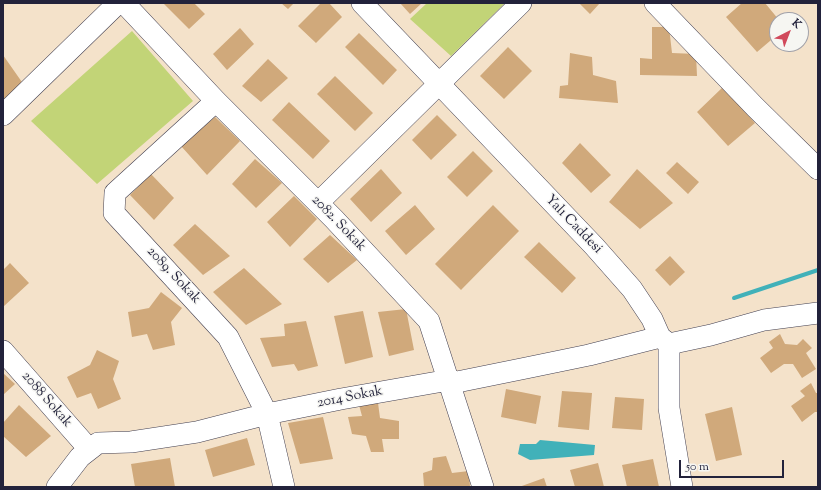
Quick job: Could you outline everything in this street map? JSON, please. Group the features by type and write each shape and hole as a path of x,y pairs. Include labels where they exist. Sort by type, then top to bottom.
{"street":[{"path":"3,115 118,3"},
{"name":"2082. Sokak","path":"124,3 216,101 318,203 430,321 483,487"},
{"name":"Yalı Caddesi","path":"362,3 623,278 652,318 664,340"},
{"path":"318,203 521,3"},
{"path":"655,3 754,107 818,169"},
{"name":"2089. Sokak","path":"216,101 115,193 114,213 228,337 266,414 284,487"},
{"path":"682,487 669,408 664,340 711,335 764,320 818,313"},
{"name":"2014 Sokak","path":"57,487 80,457 98,443 131,442 197,432 266,414 449,380 457,382 664,340"},
{"name":"2088 Sokak","path":"3,351 89,449"}],"green space":[{"path":"427,3 505,3 451,56 410,19"},
{"path":"132,31 193,101 97,184 31,121"}],"water":[{"path":"540,440 595,445 594,455 530,460 518,454 520,444 536,444"}],"building":[{"path":"163,3 194,3 205,14 189,29"},
{"path":"281,3 294,3 288,9"},
{"path":"321,3 329,3 342,17 316,43 298,26"},
{"path":"400,3 422,3 410,14"},
{"path":"579,3 600,3 590,14"},
{"path":"742,3 765,3 772,12 769,12 769,42 757,52 726,17"},
{"path":"652,27 669,27 672,53 696,54 697,76 640,75 640,58 652,59"},
{"path":"240,28 254,44 227,70 213,54"},
{"path":"359,33 397,70 383,85 345,47"},
{"path":"508,47 532,71 504,99 480,76"},
{"path":"570,53 592,57 593,75 616,81 618,103 559,98 560,86 568,85"},
{"path":"3,55 24,85 3,100"},
{"path":"268,59 288,78 261,102 242,86"},
{"path":"335,76 373,113 355,131 317,94"},
{"path":"723,87 755,123 728,146 697,112"},
{"path":"289,102 330,141 313,159 272,120"},
{"path":"437,115 457,135 431,160 412,140"},
{"path":"215,117 240,141 207,175 181,146"},
{"path":"580,143 611,175 591,193 562,163"},
{"path":"473,151 493,171 467,197 447,177"},
{"path":"255,159 282,183 256,208 232,184"},
{"path":"677,162 699,182 688,194 666,173"},
{"path":"381,169 402,193 371,222 350,199"},
{"path":"637,169 673,203 640,229 609,202"},
{"path":"151,174 174,198 154,220 130,195"},
{"path":"294,196 317,219 290,247 267,222"},
{"path":"415,205 435,229 406,255 385,231"},
{"path":"493,205 519,231 461,290 435,264"},
{"path":"195,224 230,256 203,275 173,245"},
{"path":"330,235 357,260 328,283 303,259"},
{"path":"539,242 576,278 562,293 524,257"},
{"path":"670,256 685,272 670,286 655,270"},
{"path":"10,263 29,283 3,307 3,270"},
{"path":"244,268 282,304 246,325 213,292"},
{"path":"161,292 182,308 171,322 175,345 153,350 147,334 132,337 128,312 149,308"},
{"path":"406,309 414,350 389,356 378,312"},
{"path":"363,311 373,357 345,364 334,316"},
{"path":"306,321 318,366 298,371 294,364 272,367 260,338 285,336 284,324"},
{"path":"780,334 785,344 797,345 803,339 812,348 806,353 816,369 802,378 793,364 784,364 771,373 760,358 773,348 769,342"},
{"path":"97,350 119,361 113,379 121,399 98,409 91,393 77,398 67,377 90,365"},
{"path":"3,373 15,384 3,395"},
{"path":"811,383 816,393 818,393 818,412 815,412 802,422 791,406 805,396 800,391"},
{"path":"506,389 541,396 536,424 501,417"},
{"path":"562,391 592,393 589,430 558,427"},
{"path":"615,397 644,399 642,430 612,428"},
{"path":"378,403 380,418 399,421 399,439 382,439 384,452 371,452 366,436 352,434 348,417 362,416 359,405"},
{"path":"19,405 51,436 26,457 3,436 3,423"},
{"path":"732,407 742,455 716,461 705,414"},
{"path":"323,417 333,459 300,464 288,423"},
{"path":"247,438 255,465 213,477 205,450"},
{"path":"446,456 452,473 469,471 470,487 424,486 423,473 432,470 433,458"},
{"path":"170,458 175,487 135,487 131,464"},
{"path":"653,459 659,487 627,487 622,465"},
{"path":"598,463 604,487 575,487 570,470"},
{"path":"544,478 547,487 519,487"}],"waterway":[{"path":"734,298 818,270"}]}
